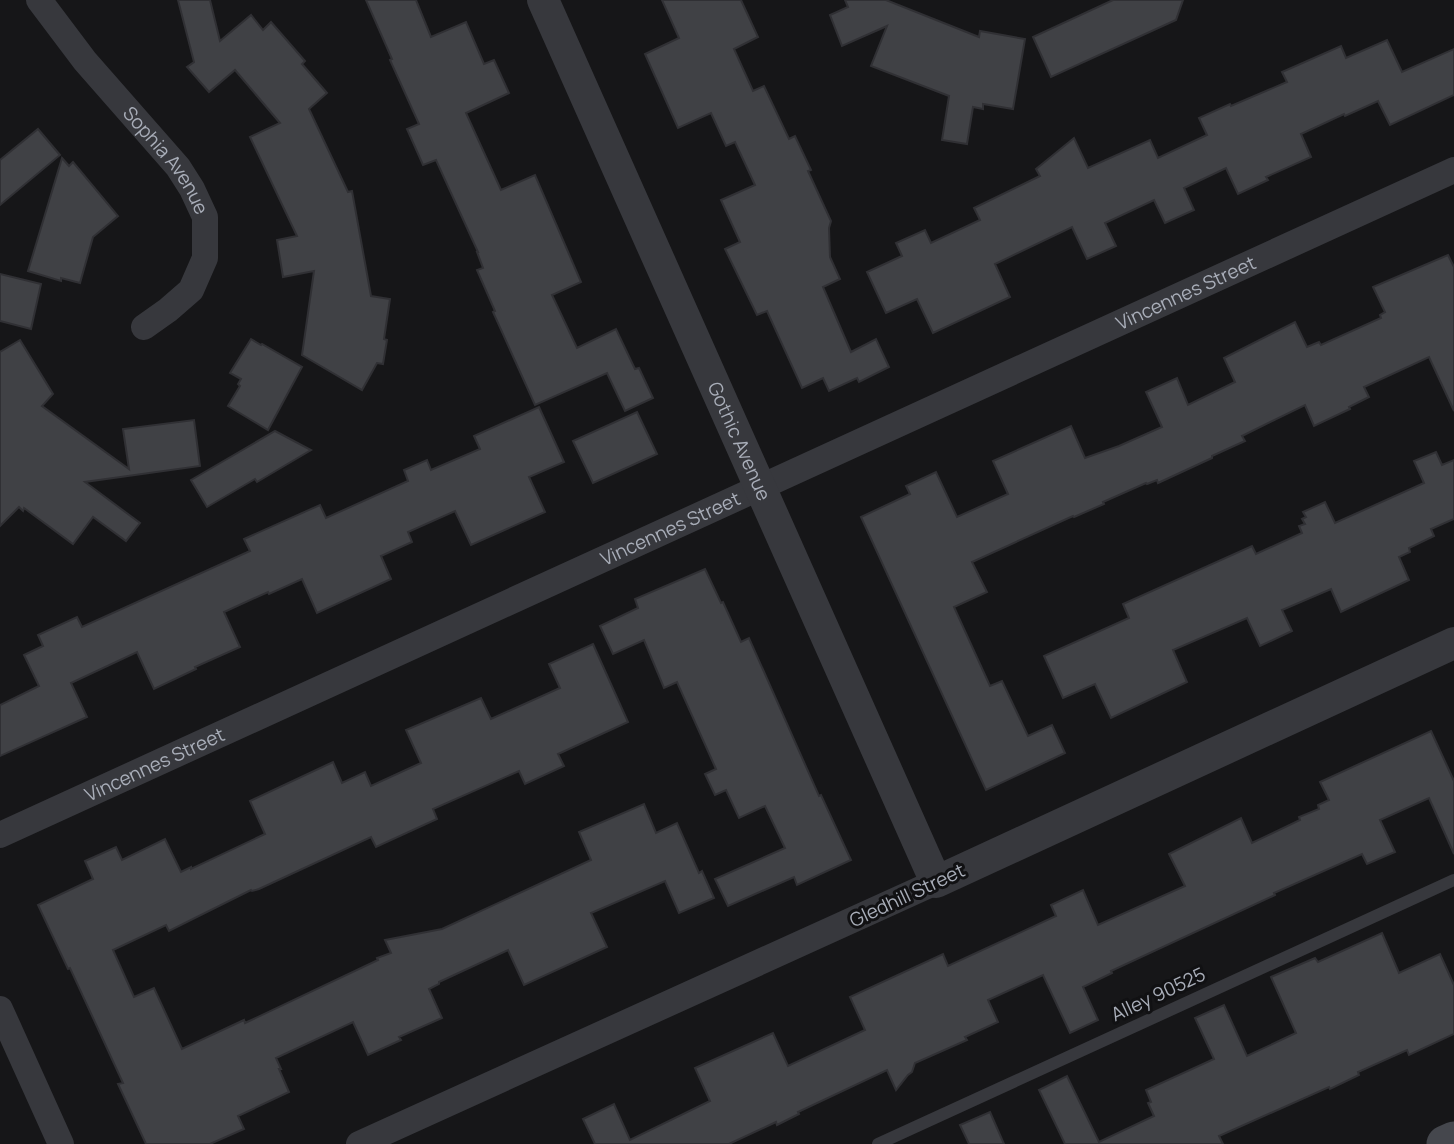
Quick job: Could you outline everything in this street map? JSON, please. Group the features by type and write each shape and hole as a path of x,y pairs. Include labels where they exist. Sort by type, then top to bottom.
{"main road":[{"path":"1446,1144 1454,1140"}],"street":[{"name":"Sophia Avenue","path":"39,0 85,61 178,167 205,217 205,258 191,289 144,327"},
{"name":"Gothic Avenue","path":"543,0 936,882"},
{"name":"Vincennes Street","path":"0,835 1454,170"},
{"name":"Gledhill Street","path":"359,1144 1454,643"},
{"path":"0,1009 61,1144"}],"lane":[{"name":"Alley 90525","path":"878,1144 1454,880"}],"building":[{"path":"178,0 210,0 220,41 251,15 263,30 271,22 305,61 302,64 327,93 309,109 348,192 352,191 371,296 390,299 383,364 377,363 362,390 302,355 314,271 283,277 277,240 297,236 250,137 280,123 235,70 209,92 187,67 194,62"},
{"path":"366,0 416,0 431,37 466,22 484,64 494,60 509,93 466,113 501,190 535,175 581,282 552,295 577,348 616,329 635,369 639,368 653,398 625,411 607,373 535,405 477,270 483,268 478,252 436,160 423,165 407,129 419,124"},
{"path":"662,0 741,0 758,37 734,49 753,91 764,86 789,139 795,136 831,221 830,257 840,279 823,287 851,352 876,339 889,367 859,382 857,378 829,391 823,378 802,388 767,311 757,315 725,249 740,242 721,200 755,185 735,142 726,146 711,113 678,128 645,54 679,38"},
{"path":"845,0 886,0 979,37 980,31 1025,39 1013,109 983,104 983,109 973,107 967,144 942,140 949,96 871,66 887,26 842,46 830,15 848,7"},
{"path":"1113,0 1183,0 1176,20 1051,77 1033,37"},
{"path":"1387,40 1402,72 1454,49 1454,95 1390,125 1378,101 1345,116 1344,114 1301,134 1311,157 1266,177 1268,180 1238,194 1226,168 1184,188 1194,210 1165,223 1154,200 1105,223 1116,246 1087,259 1072,227 995,264 1010,297 933,333 917,299 886,313 867,272 902,256 896,243 925,230 931,243 980,220 974,208 1040,176 1036,169 1074,138 1088,168 1150,140 1158,158 1207,135 1199,118 1287,82 1282,72 1341,46 1346,58"},
{"path":"38,129 60,155 0,205 0,160"},
{"path":"62,158 69,166 73,162 118,216 93,237 80,283 61,278 61,281 28,271"},
{"path":"1448,255 1454,267 1454,411 1429,357 1364,387 1369,397 1314,426 1305,405 1242,436 1245,441 1212,458 1158,483 1157,480 1146,483 972,562 987,592 954,607 990,686 1002,681 1028,736 1052,725 1065,753 986,790 861,517 910,494 906,486 936,472 957,517 1008,494 993,461 1071,426 1085,458 1162,427 1146,392 1177,378 1188,405 1235,382 1224,358 1295,322 1307,347 1319,342 1321,345 1381,318 1380,315 1385,312 1373,287"},
{"path":"0,274 41,284 31,329 0,321"},
{"path":"251,339 302,367 268,430 228,406 240,386 238,384 241,379 230,373"},
{"path":"20,340 53,394 42,406 129,469 123,429 194,420 200,466 85,482 140,523 126,541 93,517 73,544 19,507 0,526 0,352"},
{"path":"539,407 564,462 529,477 545,512 471,545 455,511 408,532 412,542 381,556 391,579 317,613 302,579 269,594 268,592 224,612 240,647 154,689 137,652 71,683 87,717 0,756 0,705 39,686 24,655 43,646 38,635 77,617 82,627 250,551 244,539 320,505 326,518 408,481 404,470 427,460 431,470 480,449 474,436"},
{"path":"637,412 657,454 593,483 573,441"},
{"path":"275,431 311,450 257,482 255,479 207,507 191,480"},
{"path":"1436,452 1442,465 1454,460 1454,519 1431,529 1434,536 1409,548 1410,552 1399,557 1409,580 1341,612 1331,589 1282,610 1292,631 1260,646 1247,618 1173,650 1187,682 1111,718 1095,684 1063,698 1044,656 1129,618 1123,604 1252,546 1256,554 1302,533 1299,526 1305,524 1302,519 1306,517 1303,512 1325,502 1335,523 1424,483 1414,461"},
{"path":"705,569 741,642 749,638 819,796 821,795 851,860 797,885 794,877 728,906 715,879 785,848 765,806 739,818 726,790 715,795 705,774 716,769 677,682 664,688 644,640 613,654 600,626 638,608 635,599"},
{"path":"593,644 628,722 558,754 564,766 525,784 519,771 433,809 437,819 376,847 371,837 259,889 251,890 169,931 166,925 113,950 134,997 154,988 182,1049 244,1020 245,1023 378,960 377,958 391,953 385,940 442,929 591,860 579,832 644,804 656,833 677,823 699,873 702,871 714,898 679,913 665,881 591,913 607,947 524,985 508,950 429,989 442,1018 399,1037 401,1040 368,1055 353,1022 276,1058 289,1092 238,1116 244,1129 210,1144 146,1144 118,1084 123,1083 38,905 93,879 85,861 116,847 122,860 165,839 181,872 265,834 250,801 333,762 342,783 365,772 371,786 421,763 406,730 481,698 491,719 560,688 549,664"},
{"path":"1431,731 1454,781 1454,854 1429,798 1380,820 1395,852 1367,864 1362,854 1111,971 1112,973 1083,987 1098,1020 1070,1033 1043,975 988,1000 998,1022 965,1037 967,1040 915,1063 912,1072 896,1090 887,1070 798,1112 799,1114 777,1125 776,1122 729,1144 595,1144 583,1119 614,1104 630,1140 710,1101 695,1068 773,1033 788,1066 865,1030 850,997 943,954 948,966 1056,916 1051,905 1083,890 1098,925 1185,886 1169,854 1241,818 1252,843 1319,809 1318,805 1329,800 1320,782"},
{"path":"1382,933 1399,973 1440,954 1454,985 1454,1034 1409,1055 1407,1050 1358,1072 1359,1075 1330,1089 1329,1087 1219,1136 1223,1144 1065,1144 1039,1090 1067,1076 1099,1142 1154,1116 1146,1090 1214,1059 1195,1018 1224,1005 1247,1056 1296,1033 1271,977 1315,958 1318,962"},
{"path":"990,1112 1004,1144 969,1144 960,1125"}]}
